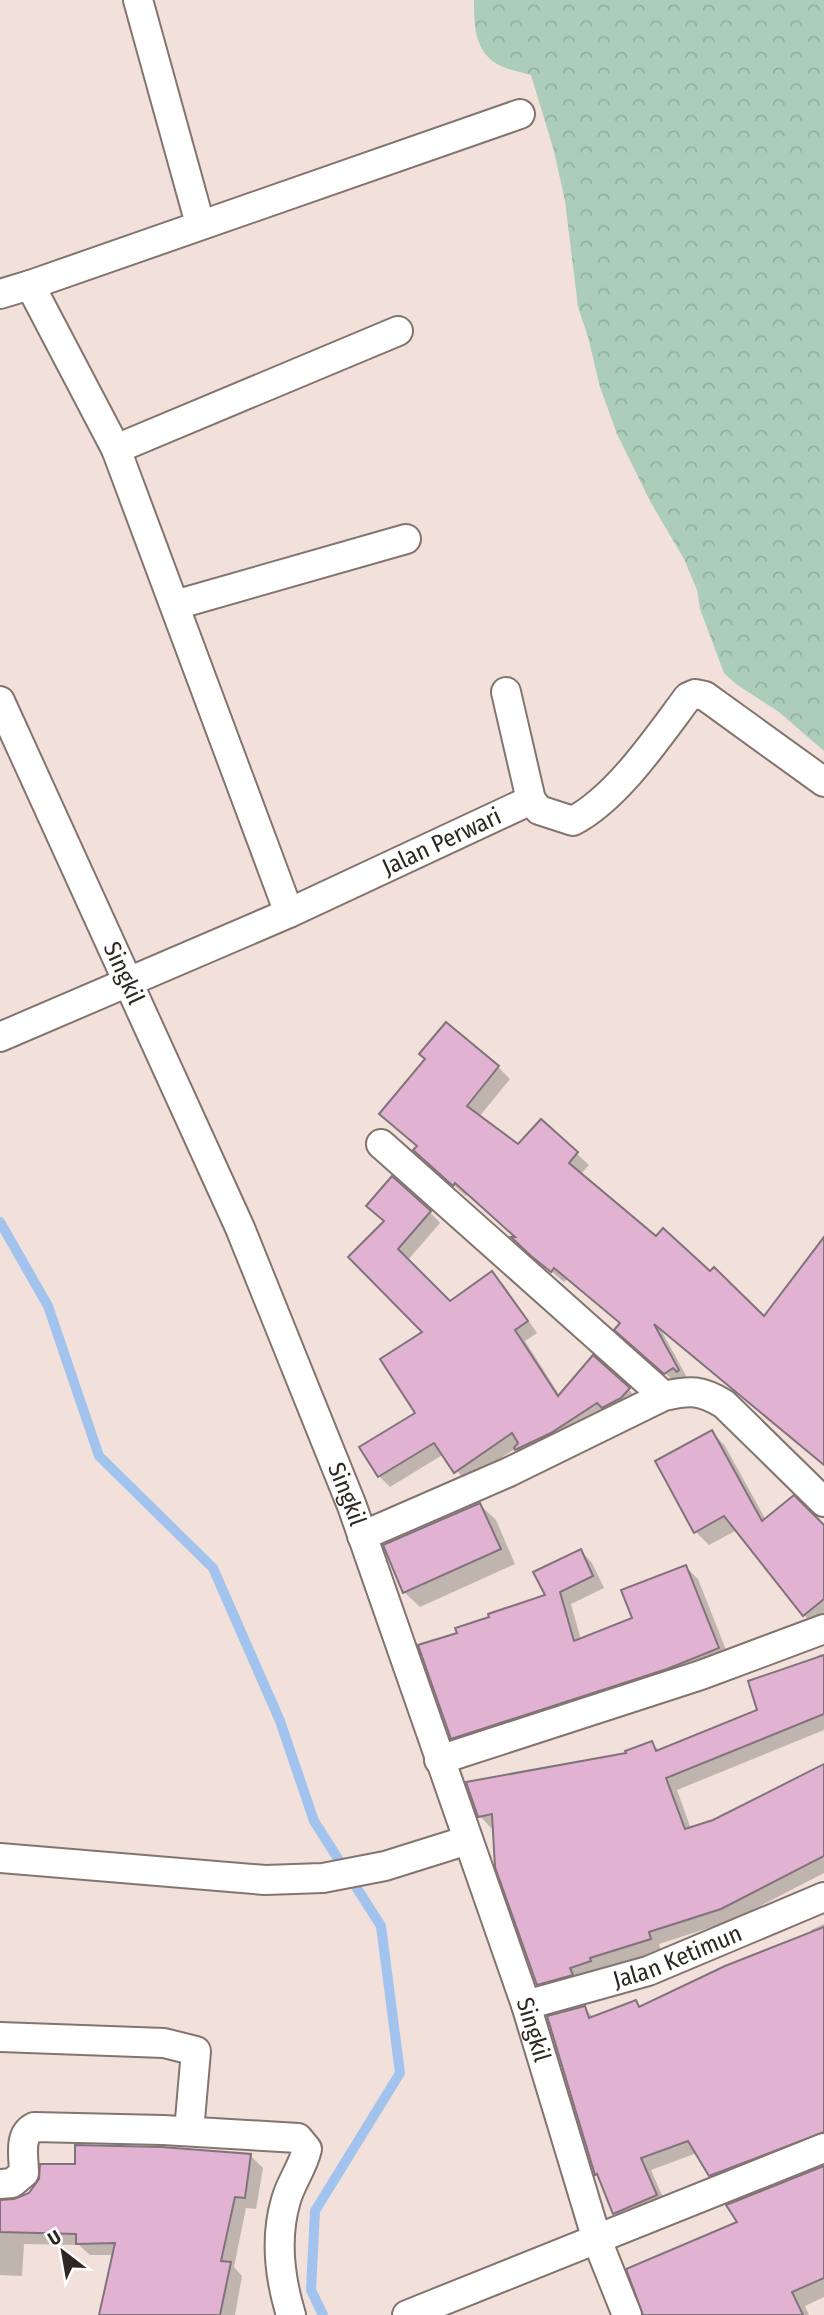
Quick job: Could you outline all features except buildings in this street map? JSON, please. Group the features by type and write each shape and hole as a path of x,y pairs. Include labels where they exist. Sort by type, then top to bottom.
{"street":[{"path":"138,0 201,224"},
{"path":"0,293 30,285 520,114"},
{"path":"30,285 116,449 289,913"},
{"path":"116,449 398,331"},
{"path":"175,605 406,539"},
{"path":"506,692 531,800"},
{"name":"Jalan Perwari","path":"0,1037 289,913 531,800 539,810 569,821 583,815 602,800 644,755 688,697 695,694 705,696 824,782"},
{"name":"Singkil","path":"0,701 240,1228 352,1506 526,2005 597,2240 627,2315"},
{"path":"381,1143 664,1396"},
{"path":"362,1536 509,1472 664,1396 686,1391 706,1393 724,1404 824,1502"},
{"path":"439,1760 701,1675 824,1629"},
{"path":"0,1858 265,1880 323,1878 385,1866 468,1840"},
{"name":"Jalan Ketimun","path":"526,2005 648,1971 824,1897"},
{"path":"0,2037 164,2043 196,2051 189,2132"},
{"path":"0,2184 12,2183 24,2173 24,2137 26,2131 34,2127 298,2138 307,2149 305,2161 285,2201 279,2257 284,2292 291,2315"},
{"path":"407,2315 824,2148"}],"green space":[{"path":"474,0 824,0 824,751 779,712 724,673 684,559 650,501 617,434 600,387 578,307 565,201 554,151 531,75 503,67 485,53 475,28"}],"waterway":[{"path":"0,1222 48,1306 99,1456 213,1568 280,1721 314,1821 381,1926 400,2073 315,2211 311,2290 323,2315"}]}
